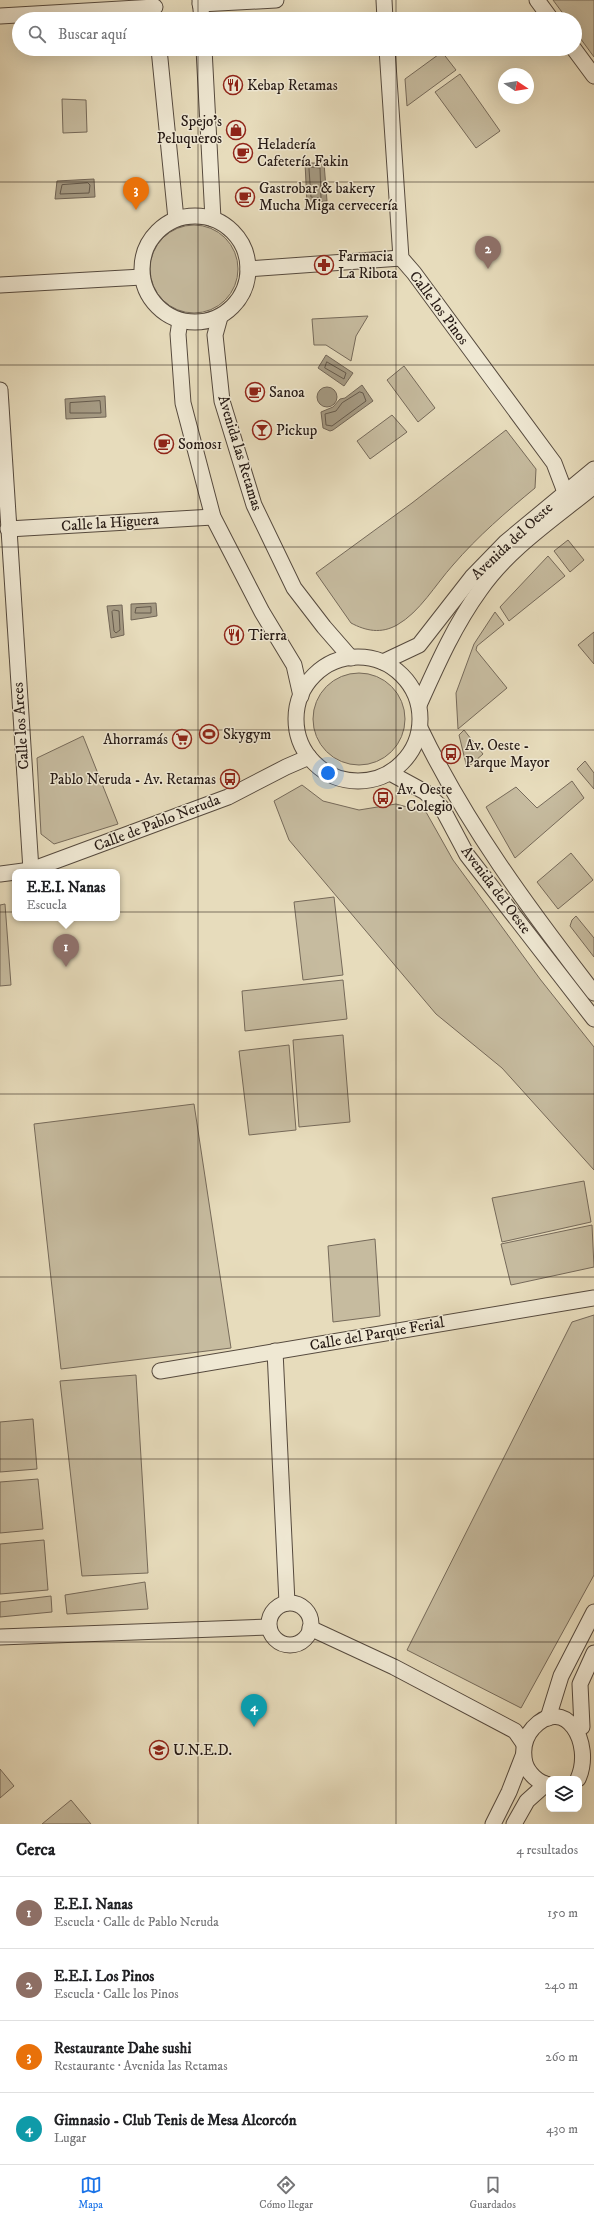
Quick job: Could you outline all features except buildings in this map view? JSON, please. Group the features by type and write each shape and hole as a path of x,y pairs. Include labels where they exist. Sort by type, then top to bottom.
{"street":[{"path":"201,12 200,2 276,0"},
{"path":"384,0 385,12"},
{"path":"537,0 546,12"},
{"path":"89,12 155,9"},
{"path":"0,16 12,15"},
{"path":"160,56 176,219"},
{"path":"204,56 213,219"},
{"name":"Calle los Pinos","path":"387,56 401,258 414,273 554,463 566,492"},
{"path":"579,56 594,76"},
{"path":"194,216 213,219 225,224 235,233 247,256 247,283 241,297 232,308 220,317 200,323 180,321 162,311 149,296 142,277 143,259 149,242 161,228 176,219 194,216"},
{"path":"248,269 401,258"},
{"path":"0,285 142,277"},
{"name":"Avenida las Retamas","path":"220,317 214,335 222,401 254,505 294,588 324,627 351,658"},
{"path":"180,321 178,334 183,403 213,516 262,612 294,666 301,696"},
{"name":"Calle los Arces","path":"0,390 30,869"},
{"name":"Avenida del Oeste","path":"382,662 419,645 472,577 506,542 594,469"},
{"name":"Avenida del Oeste","path":"419,705 451,635 480,589 514,552 594,486"},
{"name":"Calle la Higuera","path":"8,529 213,516"},
{"path":"351,658 372,659 382,662 399,672 411,687 419,705 420,728 414,746 404,761 390,773 375,780 356,782 322,770 309,757 299,738 296,717 301,696 309,681 321,670 335,662 351,658"},
{"name":"Avenida del Oeste","path":"420,728 436,761 482,841 544,928 594,993"},
{"name":"Calle de Pablo Neruda","path":"33,869 228,797 286,767 309,757"},
{"name":"Avenida del Oeste","path":"390,773 425,792 442,808 467,855 594,1019"},
{"name":"Calle de Pablo Neruda","path":"0,874 12,872"},
{"name":"Calle del Parque Ferial","path":"160,1371 594,1298"},
{"path":"275,1351 287,1602"},
{"path":"287,1602 295,1603 303,1607 310,1619 310,1628 303,1640 289,1645 276,1640 269,1627 268,1621 274,1609 287,1602"},
{"path":"548,1718 562,1676 594,1612"},
{"path":"0,1637 269,1627"},
{"path":"310,1628 394,1667 515,1731 524,1750 527,1767 535,1778 546,1784"},
{"path":"582,1727 580,1684 594,1653"},
{"path":"492,1824 509,1792 529,1732 537,1723 548,1718 566,1718 582,1727 593,1747 589,1765 583,1781"},
{"path":"514,1824 527,1802 546,1785"}],"shaded area":[{"path":"553,0 594,0 594,57 582,41 582,12 562,12"},
{"path":"437,56 445,56 456,70 407,106 405,79"},
{"path":"460,74 500,131 476,148 435,92"},
{"path":"62,99 86,100 87,132 63,133"},
{"path":"194,225 211,229 225,238 234,252 238,269 234,286 225,300 211,309 194,313 177,309 163,300 154,286 150,269 154,252 163,238 177,229"},
{"path":"368,316 356,336 351,361 326,345 314,345 312,319"},
{"path":"404,366 435,408 418,422 387,380"},
{"path":"392,415 407,432 370,459 357,441"},
{"path":"506,430 536,469 535,488 472,544 446,573 420,606 405,620 385,630 368,630 351,623 316,573 412,503"},
{"path":"568,540 584,560 570,572 554,551"},
{"path":"548,556 565,576 509,621 500,607"},
{"path":"495,612 504,624 477,646 476,650 507,688 458,729 456,693 474,644"},
{"path":"594,632 594,664 578,645"},
{"path":"350,673 368,673 385,680 398,693 405,710 405,728 398,745 385,758 368,765 350,765 333,758 320,745 313,728 313,710 320,693 333,680"},
{"path":"464,730 483,754 467,768 459,735"},
{"path":"83,736 118,824 54,844 41,834 37,758"},
{"path":"585,761 594,773 594,789 577,769"},
{"path":"572,781 584,798 515,858 486,807 516,787 537,808"},
{"path":"302,785 323,801 359,810 396,804 426,812 453,860 540,979 594,1047 594,1170 502,1068 436,1014 289,840 274,801"},
{"path":"571,853 593,880 558,909 537,882"},
{"path":"334,897 343,975 303,980 294,902"},
{"path":"5,904 11,985 0,986 0,905"},
{"path":"576,916 594,938 594,957 570,926 572,920"},
{"path":"343,980 347,1019 245,1031 242,991"},
{"path":"343,1035 350,1122 299,1127 293,1040"},
{"path":"289,1045 296,1130 249,1135 239,1051"},
{"path":"194,1104 231,1348 61,1369 34,1124"},
{"path":"584,1181 591,1222 502,1242 492,1198"},
{"path":"592,1225 594,1267 511,1285 501,1244"},
{"path":"375,1239 380,1316 333,1322 328,1246"},
{"path":"594,1315 594,1575 521,1708 407,1650 572,1322"},
{"path":"136,1375 148,1573 82,1576 60,1381"},
{"path":"33,1419 37,1469 0,1472 0,1422"},
{"path":"38,1479 43,1529 0,1533 0,1482"},
{"path":"44,1540 48,1590 0,1594 0,1544"},
{"path":"145,1582 148,1609 67,1614 65,1595"},
{"path":"51,1596 52,1612 0,1617 0,1602"},
{"path":"0,1769 14,1786 0,1798"},
{"path":"71,1800 91,1824 42,1824"}],"water":[{"path":"305,163 324,163 327,201 307,203"},
{"path":"94,179 95,197 55,199 57,181"},
{"path":"326,355 353,373 344,386 318,368"},
{"path":"362,385 373,401 333,430 330,431 323,428 321,412 333,407 340,399 345,398"},
{"path":"327,387 334,390 337,397 334,404 327,407 320,404 317,397 320,390"},
{"path":"105,396 106,417 66,419 65,399"},
{"path":"156,603 157,616 131,620 131,604"},
{"path":"122,605 124,635 111,638 107,606"}],"place":[{"name":"Kebap Retamas","path":"233,85"},
{"name":"Spejo's Peluqueros","path":"236,130"},
{"name":"Heladería Cafetería Fakin","path":"243,153"},
{"name":"Gastrobar & bakery Mucha Miga cervecería","path":"245,197"},
{"name":"Restaurante Dahe sushi","path":"136,210"},
{"name":"Farmacia La Ribota","path":"324,265"},
{"name":"E.E.I. Los Pinos","path":"488,269"},
{"name":"Sanoa","path":"255,392"},
{"name":"Pickup","path":"262,430"},
{"name":"Somos1","path":"164,444"},
{"name":"Tierra","path":"234,635"},
{"name":"Skygym","path":"209,734"},
{"name":"Ahorramás","path":"182,739"},
{"name":"Av. Oeste - Parque Mayor","path":"451,754"},
{"name":"Pablo Neruda - Av. Retamas","path":"230,779"},
{"name":"Av. Oeste - Colegio","path":"383,798"},
{"name":"E.E.I. Nanas","path":"66,967"},
{"name":"Gimnasio - Club Tenis de Mesa Alcorcón","path":"254,1727"},
{"name":"U.N.E.D.","path":"159,1750"}]}
